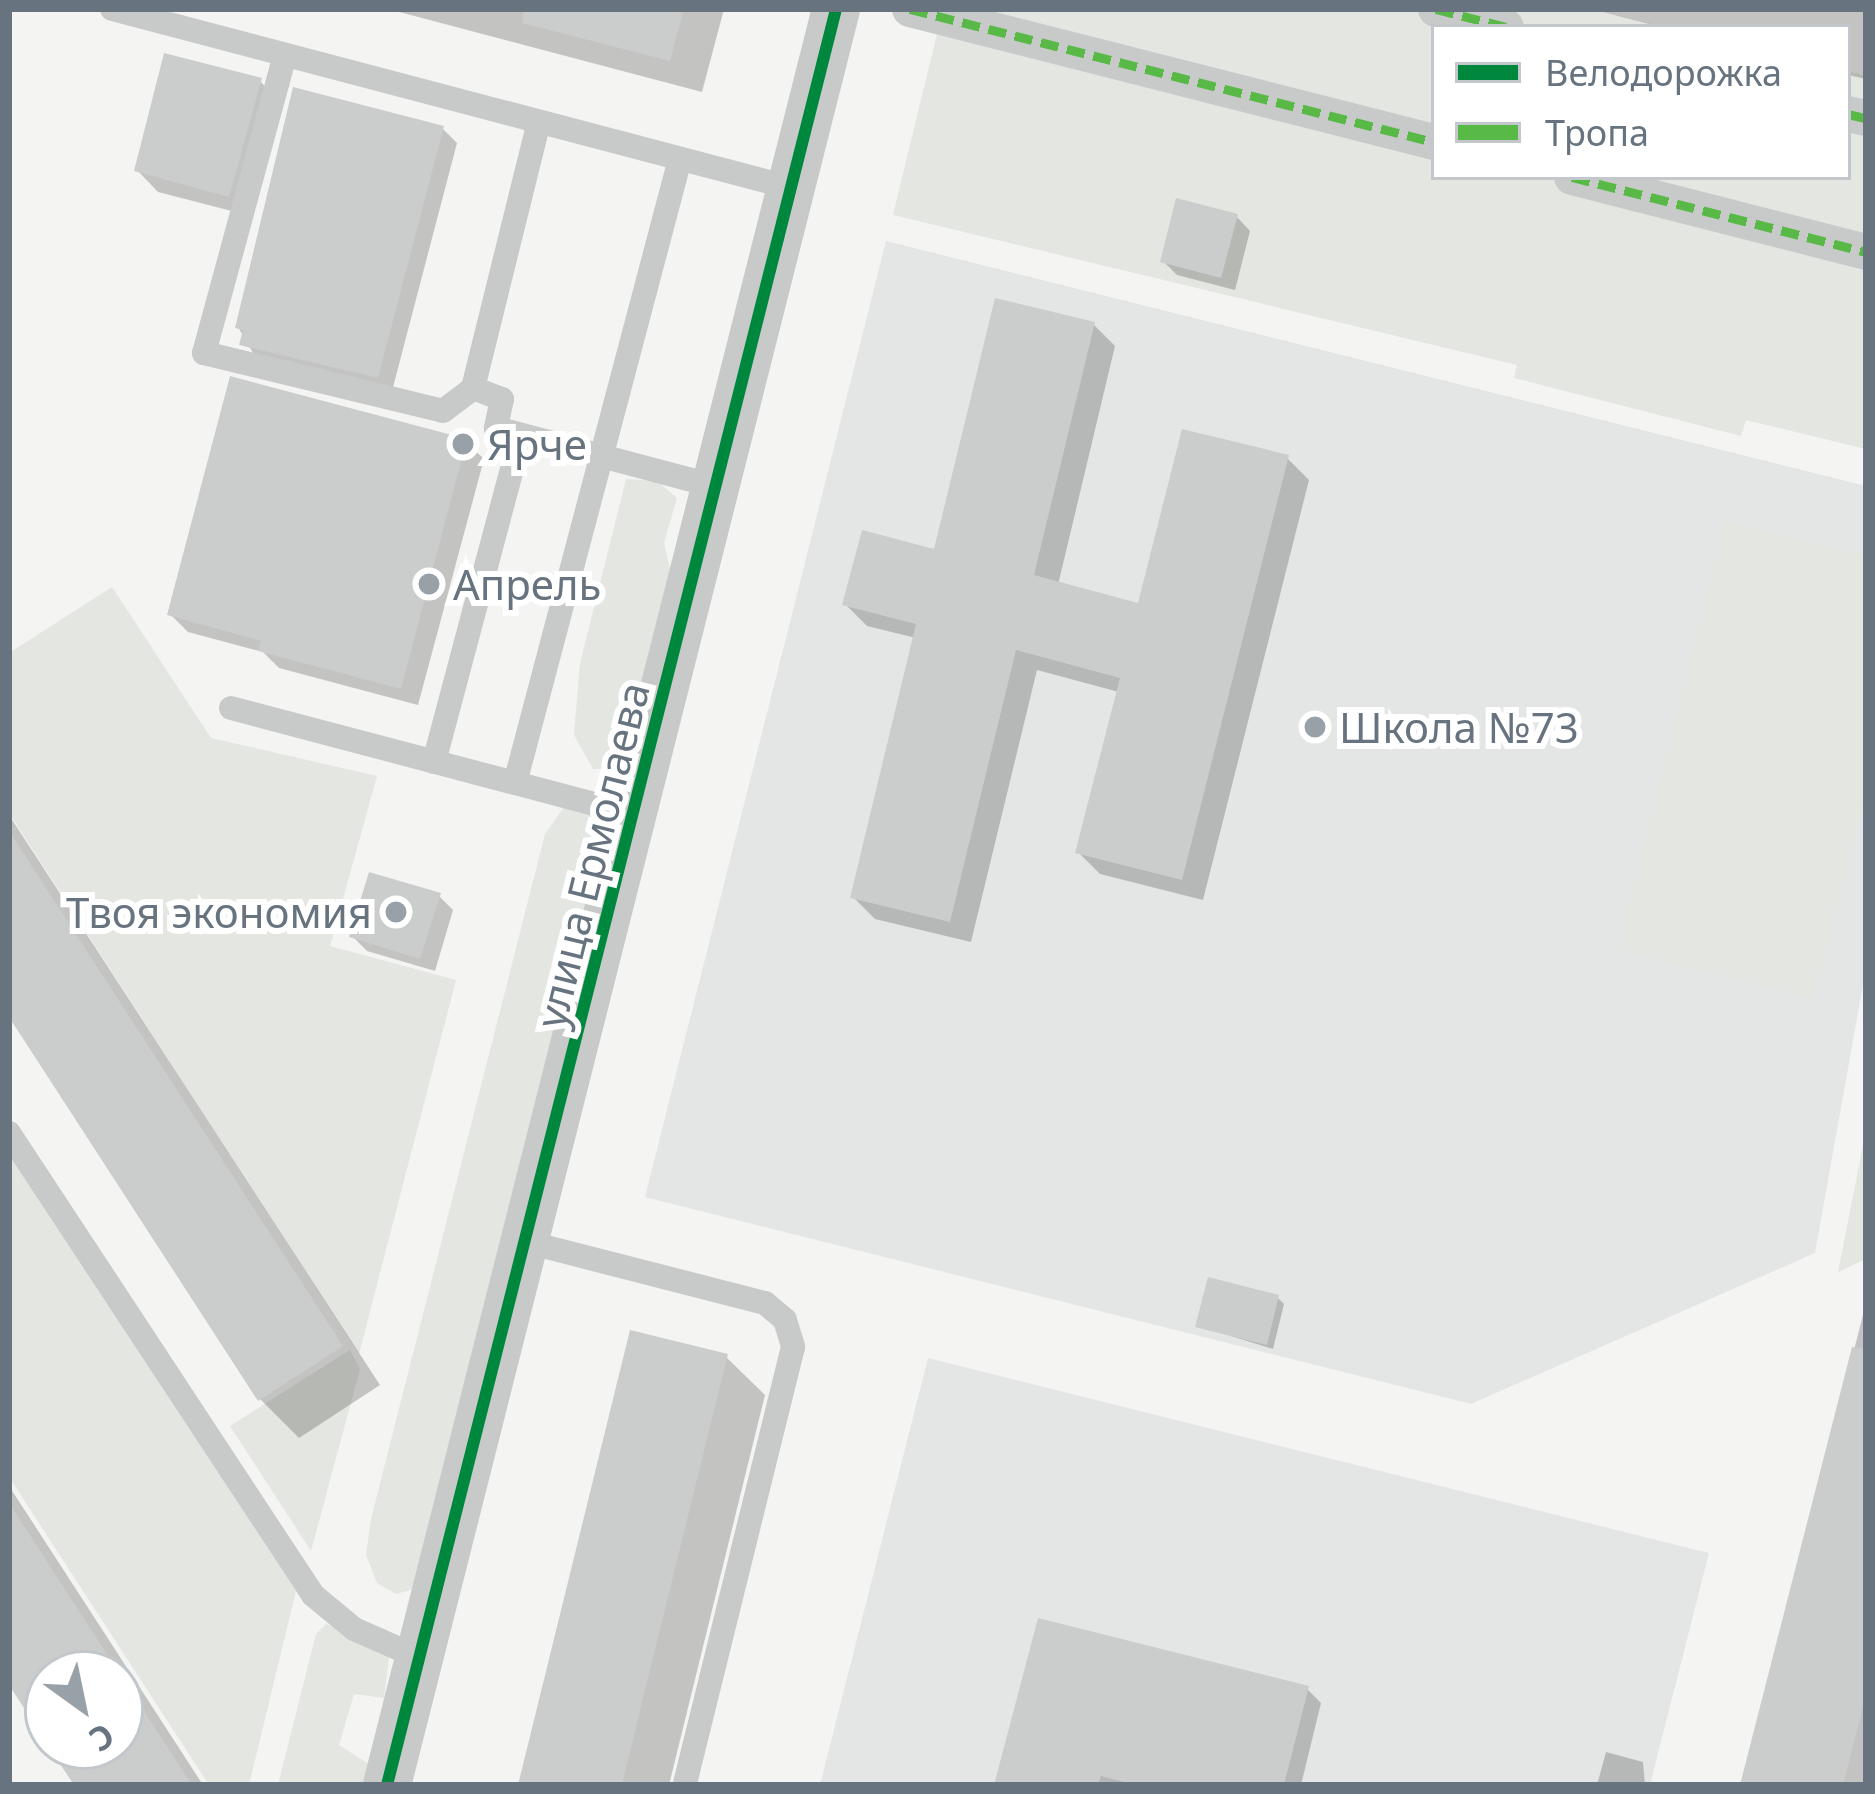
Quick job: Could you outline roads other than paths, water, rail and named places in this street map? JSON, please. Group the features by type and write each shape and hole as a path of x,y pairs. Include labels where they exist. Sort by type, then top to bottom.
{"street":[{"name":"улица Ермолаева","path":"387,1785 637,815 836,9"},
{"path":"910,9 1431,141"},
{"path":"1436,9 1495,24"},
{"path":"1584,180 1866,252"}],"lane":[{"path":"112,9 792,188"},
{"path":"285,55 204,353 443,411 472,388 539,122"},
{"path":"515,783 680,159"},
{"path":"472,388 502,399 496,428 718,487"},
{"path":"434,762 521,435"},
{"path":"231,708 637,815"},
{"path":"9,1133 313,1595 354,1629 420,1658"},
{"path":"527,1243 765,1304 785,1321 793,1347 685,1785"}],"place":[{"name":"Ярче","path":"463,444"},
{"name":"Апрель","path":"429,584"},
{"name":"Школа №73","path":"1315,727"},
{"name":"Твоя экономия","path":"396,912"}]}
